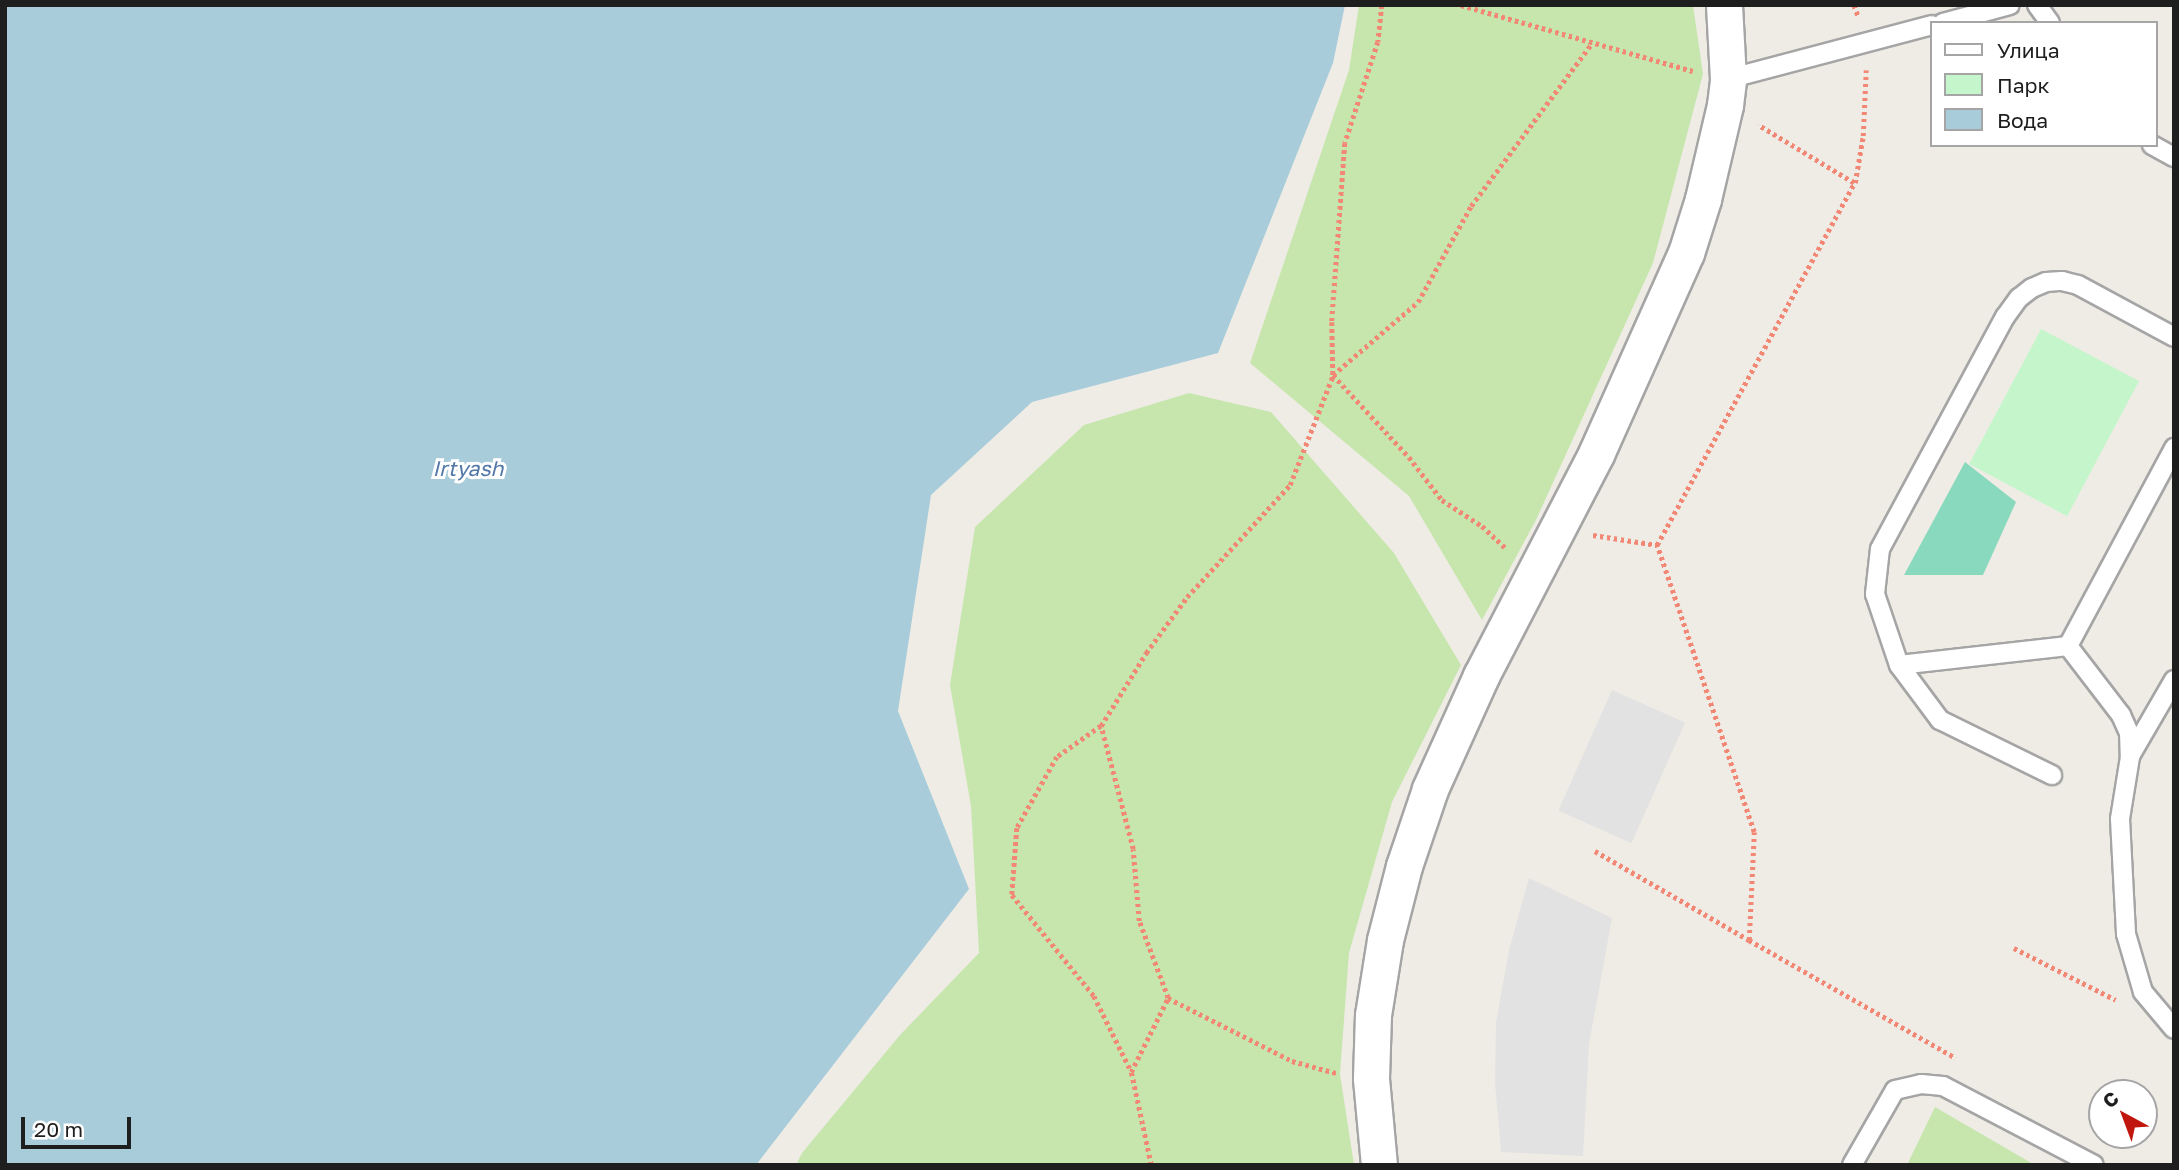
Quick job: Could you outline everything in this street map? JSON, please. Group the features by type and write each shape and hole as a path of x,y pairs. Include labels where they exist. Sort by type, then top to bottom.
{"street":[{"path":"1379,1165 1371,1078 1373,1015 1385,940 1404,866 1430,789 1532,574 1558,529 1629,384 1686,253 1703,199 1726,92 1724,5"}],"lane":[{"path":"1950,21 2010,5"},
{"path":"2037,5 2049,21"},
{"path":"1726,92 1867,42 1930,26"},
{"path":"2156,147 2174,157"},
{"path":"2052,775 1940,720 1899,665 1875,594 1880,549 2005,317 2019,298 2046,282 2062,281 2078,285 2174,337"},
{"path":"2068,646 2174,448"},
{"path":"1899,665 2068,646"},
{"path":"2068,646 2121,715 2129,733 2130,757 2120,819 2126,934 2143,992 2174,1029"},
{"path":"2130,757 2174,680"},
{"path":"1852,1165 1895,1090 1921,1084 1943,1086 2094,1165"}],"path":[{"path":"1151,1165 1131,1072 1094,996 1012,895 1017,828 1057,757 1101,726 1146,653 1188,597 1290,485 1333,375 1332,322 1345,143 1378,42 1381,5"},
{"path":"1461,5 1592,43 1726,92 1854,183"},
{"path":"1749,940 1754,832 1657,545 1854,183 1863,136 1867,42 1854,5"},
{"path":"1333,375 1418,302 1471,206 1592,43"},
{"path":"1333,375 1409,457 1442,500 1482,526 1532,574"},
{"path":"1558,529 1657,545"},
{"path":"1101,726 1133,849 1139,921 1168,998 1292,1061 1371,1078"},
{"path":"1595,851 1956,1058"},
{"path":"2014,948 2124,1004"},
{"path":"1131,1072 1168,998"}],"green space":[{"path":"1359,5 1693,5 1703,74 1653,263 1536,520 1482,620 1409,496 1250,363 1349,70"},
{"path":"2041,329 2139,381 2067,516 1969,464"},
{"path":"1189,393 1271,412 1394,553 1461,665 1392,802 1349,953 1340,1074 1354,1165 796,1165 802,1153 900,1035 979,953 971,806 950,685 975,527 1084,425"},
{"path":"1965,462 2016,502 1983,575 1904,575"},
{"path":"1935,1107 2035,1165 1907,1165"}],"shaded area":[{"path":"1612,690 1685,723 1631,843 1558,811"},
{"path":"1529,878 1612,918 1589,1044 1583,1156 1501,1152 1495,1083 1496,1023 1509,950"}],"water":[{"name":"Irtyash","path":"5,5 1345,5 1333,63 1218,353 1032,402 931,495 898,711 969,889 756,1165 5,1165"}]}
